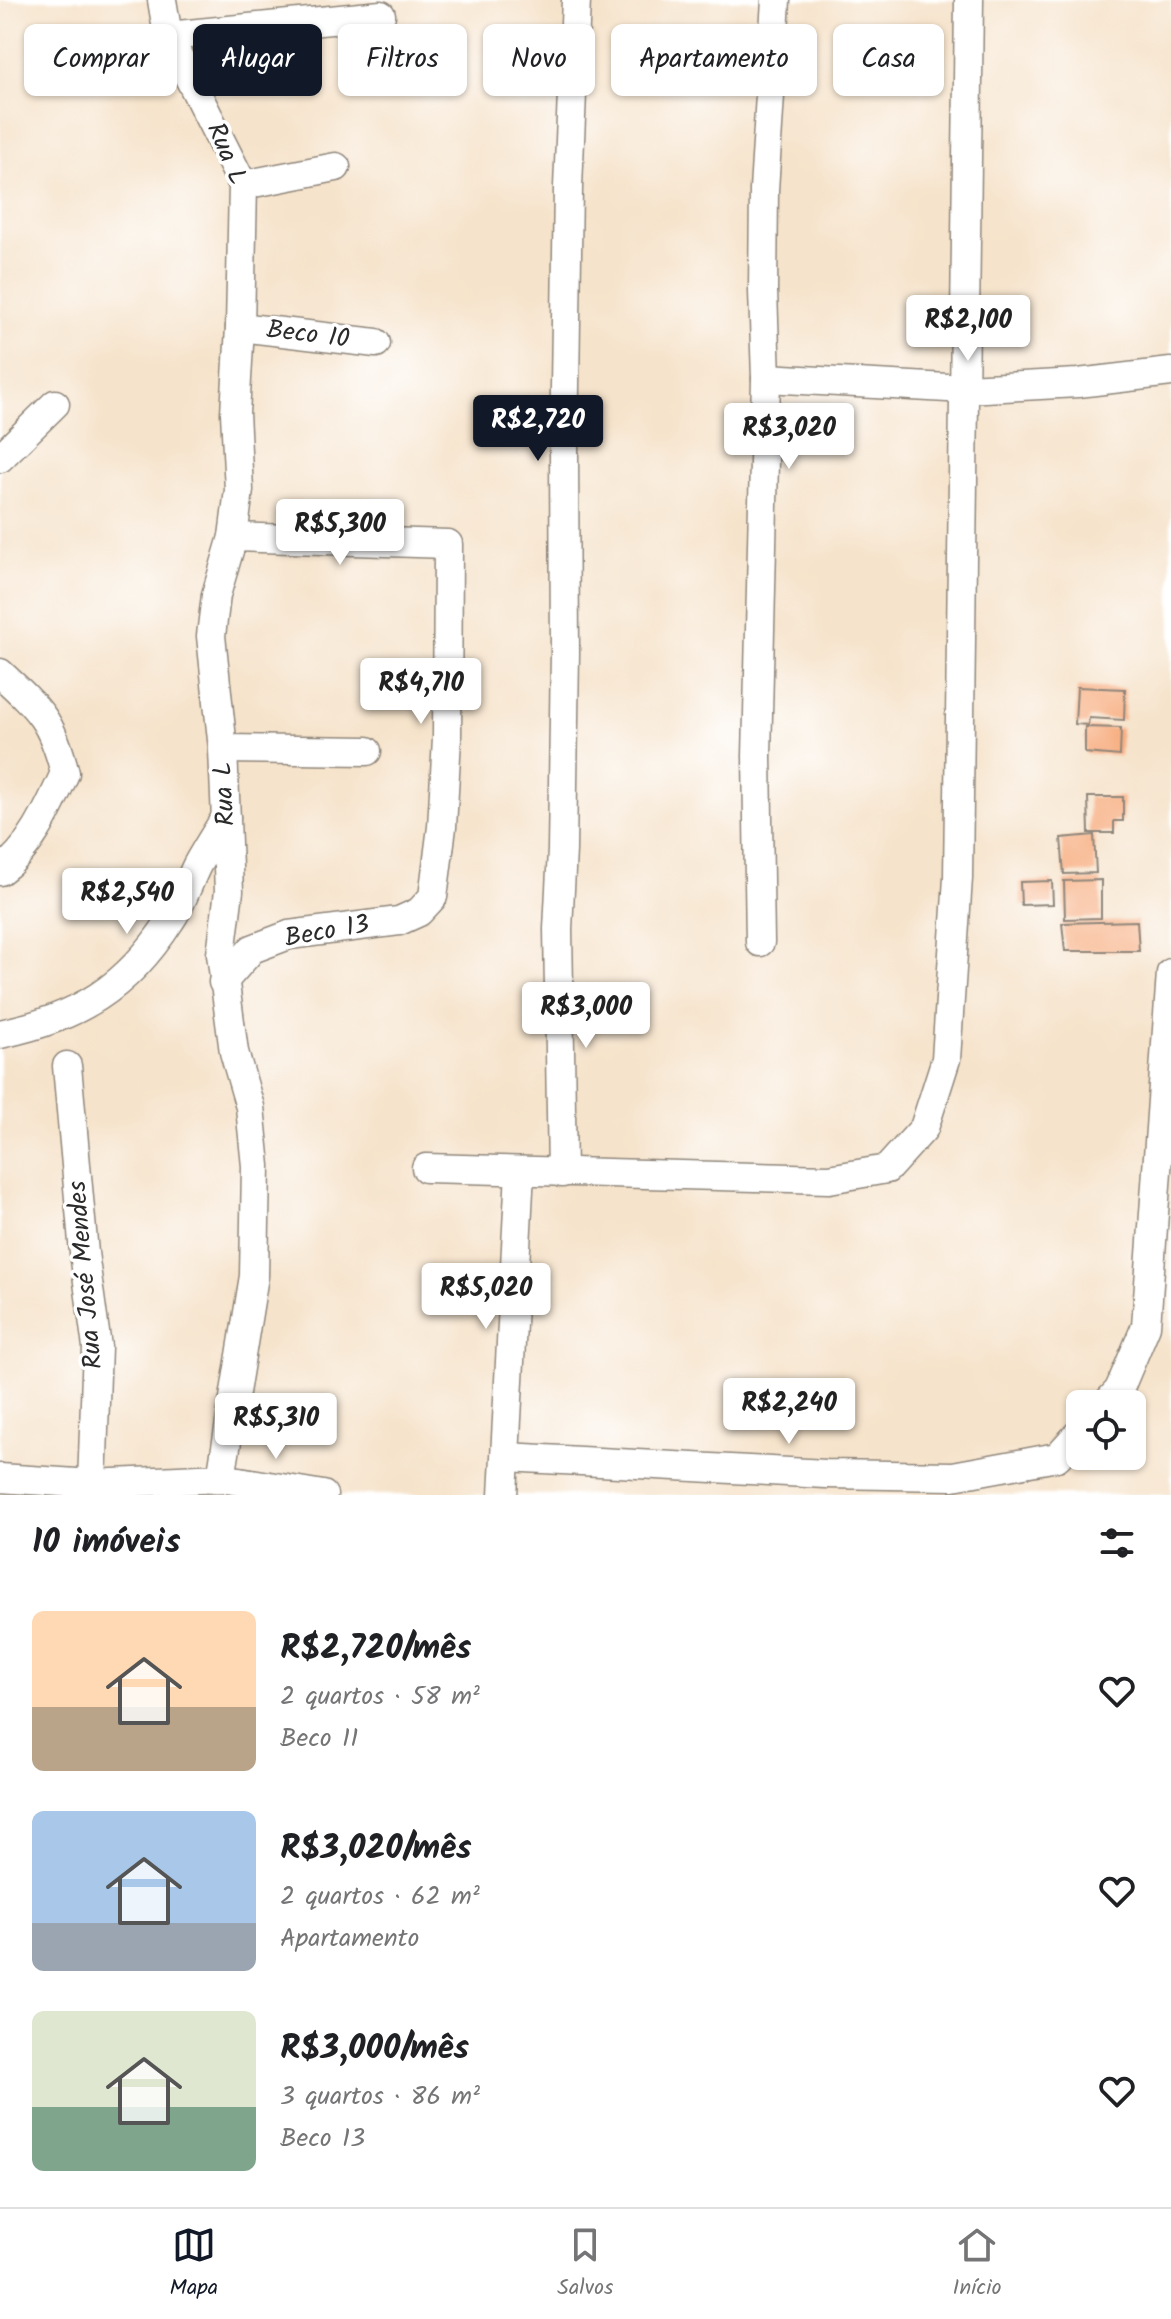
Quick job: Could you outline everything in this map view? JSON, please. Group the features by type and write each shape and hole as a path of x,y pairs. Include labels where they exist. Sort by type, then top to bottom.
{"street":[{"name":"Rua L","path":"162,0 166,24"},
{"path":"562,1173 558,929 565,653 568,187 576,0"},
{"path":"760,942 758,692 766,378 764,190 776,0"},
{"path":"426,1168 829,1179 887,1169 924,1128 946,1059 958,878 969,0"},
{"path":"177,35 381,15"},
{"name":"Rua L","path":"177,54 243,185 235,413 239,490 233,537 216,595 211,636 223,749 229,891 221,954 223,982 234,1052 250,1107 256,1166 254,1276 221,1478"},
{"path":"243,185 336,167"},
{"name":"Beco 10","path":"240,327 376,343"},
{"path":"766,378 966,389 1078,383 1171,372"},
{"path":"0,458 55,404"},
{"name":"Beco 13","path":"223,982 252,949 289,935 399,921 419,912 433,897 442,827 447,738 448,544 233,537"},
{"path":"0,673 38,709 51,727 65,773 38,826 22,850 0,871"},
{"path":"223,749 367,751"},
{"path":"0,1034 65,1016 98,999 138,966 172,919 199,862 226,816"},
{"path":"1119,1390 1146,1326 1171,973"},
{"name":"Rua José Mendes","path":"67,1066 84,1253 97,1347 92,1484"},
{"path":"503,1495 520,1171"},
{"path":"506,1457 826,1474 953,1476 1057,1457 1066,1447"},
{"path":"0,1478 92,1484 221,1478 323,1495"}],"building":[{"path":"1077,687 1125,689 1124,720 1089,718 1088,725 1075,724"},
{"path":"1085,727 1121,728 1120,756 1085,753"},
{"path":"1088,797 1123,797 1123,821 1114,821 1114,833 1089,833"},
{"path":"1094,835 1096,873 1064,874 1061,838"},
{"path":"1101,880 1101,918 1065,919 1064,881"},
{"path":"1052,881 1053,904 1021,905 1020,882"},
{"path":"1137,921 1139,951 1065,951 1062,923"}]}
